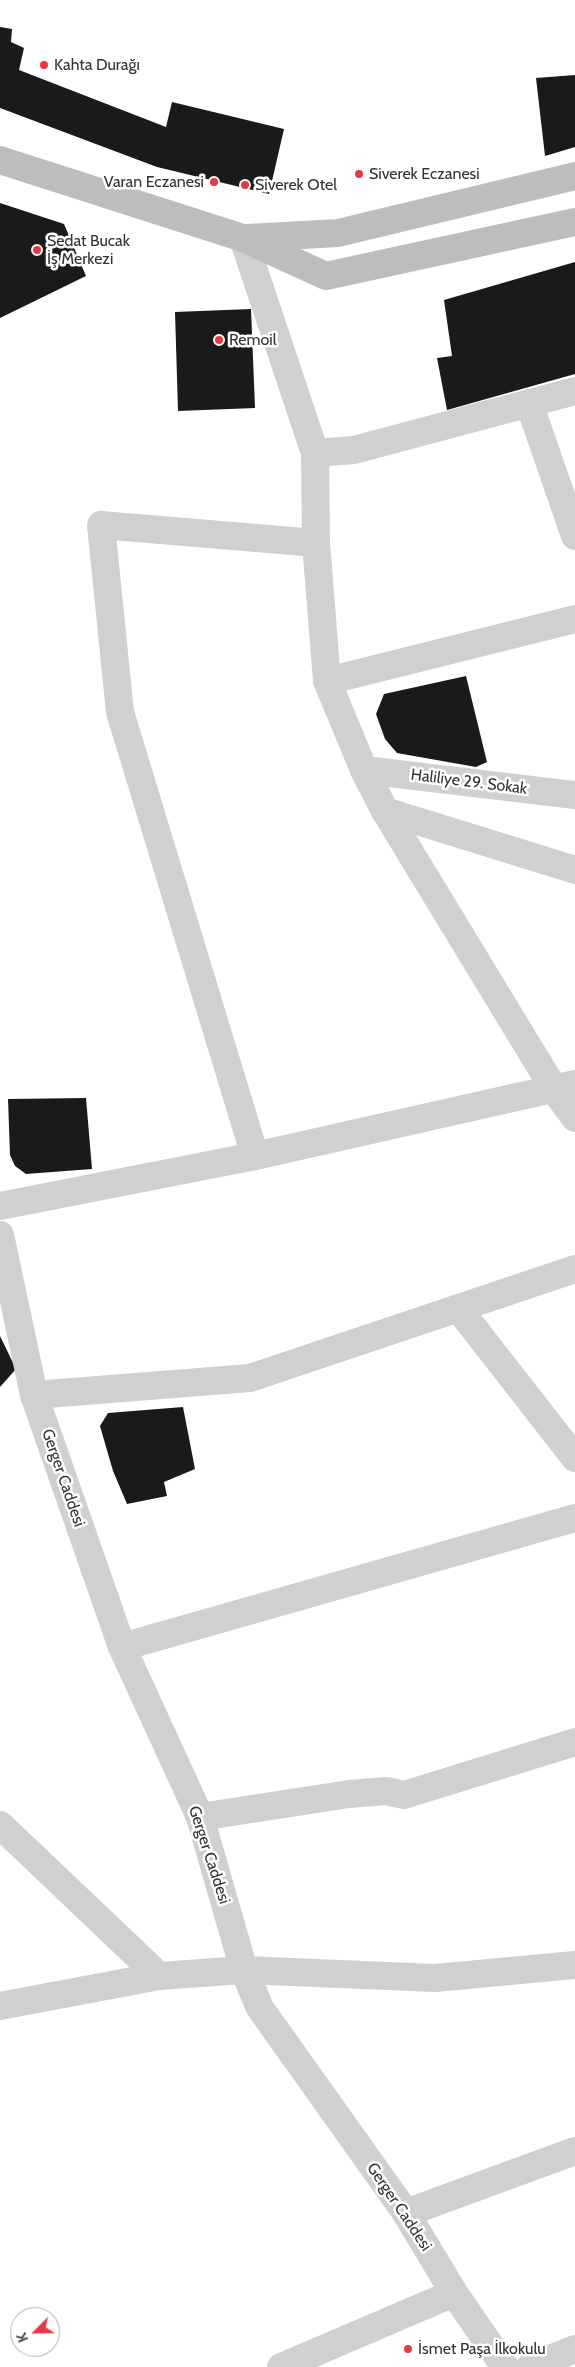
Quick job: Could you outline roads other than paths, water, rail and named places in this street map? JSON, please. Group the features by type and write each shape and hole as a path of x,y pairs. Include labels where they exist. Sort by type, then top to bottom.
{"main road":[{"path":"0,160 243,238 326,276 575,222"},
{"path":"243,238 338,233 575,176"}],"street":[{"path":"243,238 315,453 316,543 326,681 364,770 385,811 565,1087 575,1118"},
{"path":"315,453 354,450 575,391"},
{"path":"529,403 575,536"},
{"path":"255,1156 120,712 101,525 316,543"},
{"path":"326,681 575,619"},
{"name":"Haliliye 29. Sokak","path":"364,770 575,795"},
{"path":"385,811 575,870"},
{"path":"0,1206 255,1156 565,1087"},
{"name":"Gerger Caddesi","path":"0,1235 34,1395 122,1647 200,1817 244,1970 260,2008 406,2213 454,2293 505,2367"},
{"path":"34,1395 250,1378 575,1269"},
{"path":"458,1308 575,1458"},
{"path":"122,1647 575,1518"},
{"path":"200,1817 349,1794 386,1791 404,1795 575,1742"},
{"path":"0,1825 158,1976"},
{"path":"0,2006 158,1976 244,1970 436,1978 575,1965"},
{"path":"406,2213 575,2151"},
{"path":"281,2367 454,2293"},
{"path":"530,2367 575,2349"}],"place":[{"name":"Kahta Durağı","path":"44,65"},
{"name":"Siverek Eczanesi","path":"359,174"},
{"name":"Varan Eczanesi","path":"214,182"},
{"name":"Siverek Otel","path":"245,185"},
{"name":"Sedat Bucak İş Merkezi","path":"37,250"},
{"name":"Remoil","path":"219,340"},
{"name":"İsmet Paşa İlkokulu","path":"408,2349"}]}
